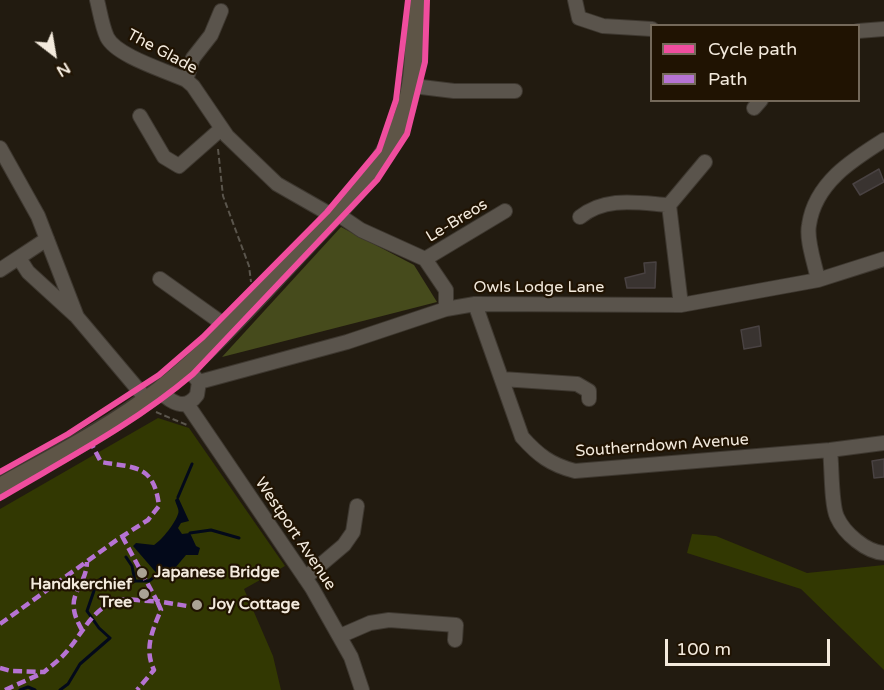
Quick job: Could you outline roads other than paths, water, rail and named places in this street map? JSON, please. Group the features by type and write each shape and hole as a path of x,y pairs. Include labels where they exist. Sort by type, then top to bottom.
{"main road":[{"path":"0,487 155,402 193,375 220,337 360,189 380,161 402,118 412,86 417,0"}],"street":[{"name":"The Glade","path":"97,0 107,38 113,45 127,54 186,80 193,86 224,133 277,184 361,230 425,259"},
{"path":"575,0 579,18 603,26 650,29"},
{"path":"186,80 193,58 211,35 221,11"},
{"path":"860,31 884,29"},
{"path":"412,86 454,91 515,91"},
{"path":"140,116 164,157 179,166 224,133"},
{"path":"818,280 808,226 814,206 829,182 849,161 884,140"},
{"path":"0,148 38,216 77,316"},
{"path":"681,305 669,205 705,162"},
{"path":"580,217 593,207 612,202 669,205"},
{"name":"Le-Breos","path":"425,259 505,211"},
{"path":"0,270 47,238"},
{"path":"19,258 28,272 77,316 155,402 187,404 197,395 193,375"},
{"path":"425,259 446,290 446,309"},
{"name":"Owls Lodge Lane","path":"193,375 347,342 446,309 475,304 681,305 818,280 884,259"},
{"path":"160,279 219,321 220,337"},
{"name":"Southerndown Avenue","path":"475,304 522,437 537,454 556,466 574,471 830,450 884,443"},
{"path":"502,379 577,384 589,391 589,399"},
{"name":"Westport Avenue","path":"187,404 305,578 351,657 363,690"},
{"path":"830,450 836,516 850,535 864,546 884,553"},
{"path":"305,578 344,545 353,532 357,506"},
{"path":"340,636 370,623 389,620 463,625 455,640"}],"water":[{"path":"178,497 189,521 181,523 178,528 182,534 190,533 196,546 200,548 198,555 186,555 170,574 159,576 133,546 136,543 154,545 161,539 178,514 175,500"}],"waterway":[{"path":"178,497 192,464"},
{"path":"190,533 211,530 239,538"},
{"path":"126,557 132,566 135,581 149,581 158,574"},
{"path":"60,690 68,684 80,664 110,638 99,628 87,611 97,582 102,578 121,587 135,581"},
{"path":"20,690 28,687 35,690"}],"place":[{"name":"Japanese Bridge","path":"142,573"},
{"name":"Handkerchief Tree","path":"144,594"},
{"name":"Joy Cottage","path":"197,605"}]}
